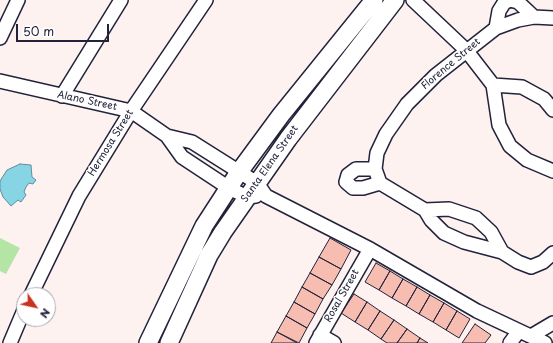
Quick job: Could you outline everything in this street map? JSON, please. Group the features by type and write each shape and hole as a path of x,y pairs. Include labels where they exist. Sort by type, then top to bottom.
{"street":[{"path":"0,38 18,0"},
{"path":"62,96 121,0"},
{"name":"Hermosa Street","path":"34,287 79,196 132,111 206,0"},
{"name":"Santa Elena Street","path":"148,343 204,226 239,172 281,116 374,0"},
{"name":"Santa Elena Street","path":"169,343 209,255 223,232 247,197 262,189 288,139 395,0"},
{"path":"413,0 466,50 494,85 499,126 510,146 527,160 553,171"},
{"path":"496,28 499,11 504,3 510,0 518,2 534,17"},
{"name":"Florence Street","path":"375,169 377,153 386,134 407,104 436,75 496,28 518,20 534,17 553,18"},
{"name":"Alano Street","path":"0,81 132,111 167,136"},
{"path":"494,85 522,87 544,99 553,110"},
{"path":"167,136 192,142 239,172 262,189 477,311 545,343"},
{"path":"167,136 182,157 229,188 247,197"},
{"path":"380,183 363,188 353,188 346,182 348,175 356,169 375,169 380,183 425,210 431,220 444,233 464,242 502,252 518,262 531,267 543,262 553,253"},
{"path":"425,210 449,209 476,218 491,232 502,252"},
{"name":"Rosal Street","path":"318,339 370,249"},
{"path":"510,343 525,334 553,322"},
{"path":"10,343 17,327"},
{"path":"318,339 334,343"}],"green space":[{"path":"0,238 20,248 6,274 0,271"}],"water":[{"path":"20,164 31,165 32,177 36,180 33,184 29,183 26,187 24,192 26,195 21,202 18,200 11,206 3,197 0,189 0,181 7,170"}],"building":[{"path":"330,238 351,250 341,269 319,257"},
{"path":"319,257 341,269 332,285 310,273"},
{"path":"376,263 390,271 379,290 365,282"},
{"path":"390,271 403,279 392,298 379,290"},
{"path":"310,273 332,285 323,299 302,287"},
{"path":"403,279 417,287 406,306 392,298"},
{"path":"302,287 323,299 315,314 294,302"},
{"path":"417,287 430,295 419,314 406,306"},
{"path":"354,294 367,302 355,322 341,313"},
{"path":"430,295 444,303 433,322 419,314"},
{"path":"294,302 315,314 307,328 286,316"},
{"path":"367,302 380,311 368,330 355,322"},
{"path":"444,303 457,311 446,330 433,322"},
{"path":"380,311 394,320 381,339 368,330"},
{"path":"457,311 470,319 459,338 446,330"},
{"path":"286,316 307,328 299,343 277,332"},
{"path":"394,320 407,329 397,343 387,343 381,339"},
{"path":"475,324 491,335 485,343 462,343"},
{"path":"407,329 420,338 417,343 397,343"},
{"path":"277,332 297,343 271,343"},
{"path":"420,338 428,343 417,343"}]}
